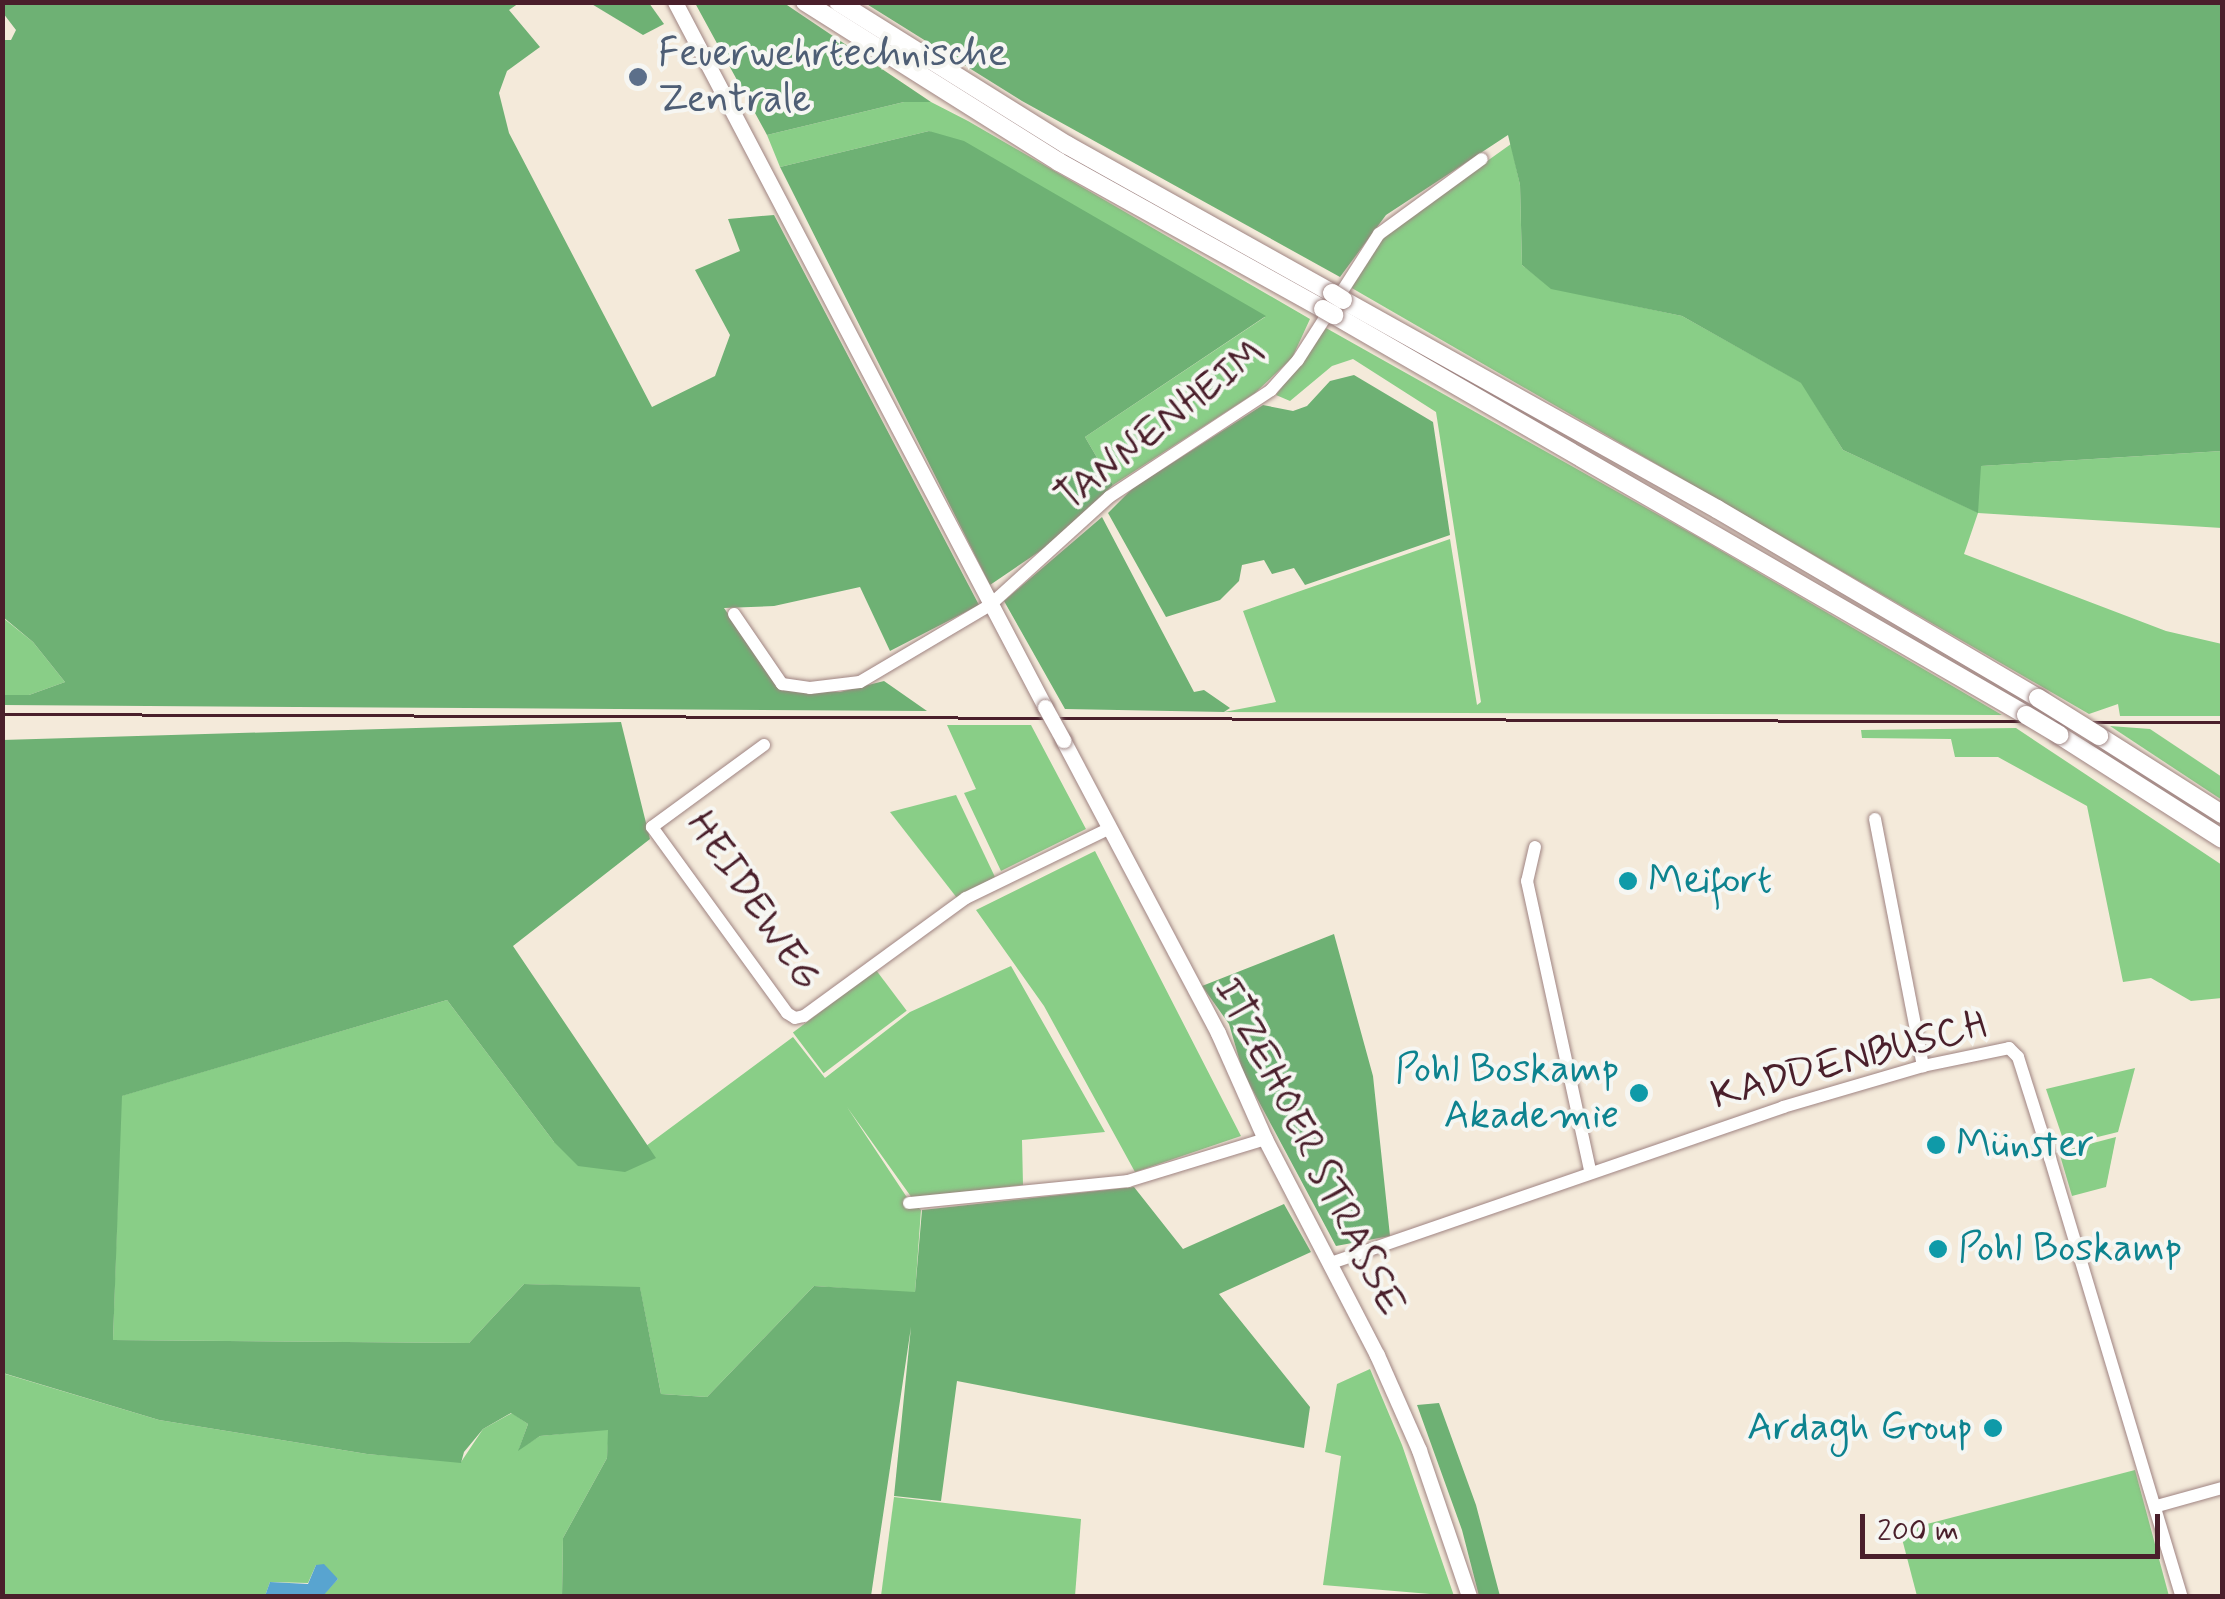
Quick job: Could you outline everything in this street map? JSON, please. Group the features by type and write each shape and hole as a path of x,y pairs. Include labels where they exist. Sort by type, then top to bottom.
{"highway":[{"path":"806,2 1043,152 1717,509 2038,698 2222,814"},
{"path":"838,2 1051,135 2026,715 2222,839"}],"main road":[{"name":"ITZEHOER STRASSE","path":"676,2 1218,1033 1265,1138 1331,1263 1419,1450 1469,1596"}],"street":[{"name":"TANNENHEIM","path":"734,614 782,684 810,688 860,682 990,605 1110,497 1271,390 1298,360 1352,270 1386,226 1482,159"},
{"name":"HEIDEWEG","path":"764,745 652,827 787,1014 795,1018 966,898 1108,829"},
{"path":"1875,819 1923,1066"},
{"path":"1535,847 1526,882 1590,1171"},
{"name":"KADDENBUSCH","path":"1331,1263 1590,1171 1923,1066 2003,1047 2018,1056 2157,1506 2181,1596"},
{"path":"909,1203 1128,1181 1265,1138"},
{"path":"2157,1506 2222,1488"}],"green space":[{"path":"2,3 519,3 509,10 540,47 507,71 499,93 509,133 652,407 715,376 730,335 695,270 740,251 728,219 774,215 979,605 890,651 860,587 774,606 724,608 780,690 840,692 884,681 927,711 3,705 3,695 29,695 65,682 33,642 3,617 2,40 11,40 16,30 3,13"},
{"path":"590,3 649,3 664,24 643,35"},
{"path":"695,3 784,3 931,102 904,102 767,135"},
{"path":"865,3 2222,3 2222,451 1981,466 1978,513 1843,450 1801,383 1682,316 1551,289 1522,265 1520,185 1508,135 1386,215 1340,277 1022,101"},
{"path":"904,102 931,102 968,121 1310,319 1292,358 1255,393 1113,485 1085,437 1265,317 929,131 780,167 767,135"},
{"path":"929,131 964,141 1266,316 1085,437 1113,485 1046,547 990,585 780,167"},
{"path":"1511,144 1520,185 1522,265 1551,288 1682,316 1802,383 1843,450 1977,512 1980,466 2222,451 2222,528 1978,513 1964,554 2166,631 2222,644 2222,716 2120,716 2118,704 2089,714 1350,287 1382,236"},
{"path":"1326,328 1696,536 2002,715 1224,712 1276,702 1243,611 1450,539 1477,705 1481,702 1436,412 1353,359 1332,366 1290,401 1276,395"},
{"path":"1354,375 1433,422 1450,535 1305,585 1294,568 1272,574 1264,560 1242,565 1239,581 1220,600 1166,617 1108,513 1133,488 1263,405 1293,411 1307,406 1330,381"},
{"path":"1102,517 1194,692 1204,690 1230,708 1224,712 1065,709 1004,601"},
{"path":"2,617 33,642 65,682 29,695 3,695"},
{"path":"621,722 650,839 513,946 656,1158 625,1172 578,1166 554,1142 447,1000 122,1096 113,1340 469,1343 524,1284 640,1287 661,1394 707,1397 814,1286 915,1292 922,1210 1134,1187 1183,1249 1284,1204 1311,1252 1219,1294 1310,1407 1304,1448 957,1381 941,1501 894,1496 911,1327 871,1596 562,1596 563,1538 607,1458 608,1430 540,1436 518,1451 528,1424 511,1413 483,1429 464,1452 461,1463 367,1454 159,1420 3,1373 2,740"},
{"path":"947,725 1031,725 1086,829 1001,871 964,793 976,789"},
{"path":"2110,726 2150,729 2222,777 2222,800"},
{"path":"2016,728 2222,865 2222,998 2191,1001 2151,978 2123,982 2087,806 1998,757 1955,757 1951,739 1862,738 1861,730"},
{"path":"956,795 995,877 957,898 890,812"},
{"path":"1095,851 1241,1136 1135,1172 1044,1006 976,910"},
{"path":"1334,934 1373,1076 1390,1236 1336,1246 1243,1072 1229,1024 1202,986"},
{"path":"1011,966 1105,1132 1022,1140 1023,1185 912,1198 847,1107 906,1196 921,1210 915,1293 814,1286 707,1397 661,1394 640,1288 524,1284 469,1343 113,1340 121,1096 447,1000 554,1142 646,1146 793,1037 825,1078 910,1012"},
{"path":"876,970 907,1011 824,1073 793,1033"},
{"path":"2135,1068 2118,1132 2065,1145 2046,1089"},
{"path":"2116,1137 2106,1187 2072,1196 2059,1152"},
{"path":"1370,1369 1402,1445 1454,1596 1323,1585 1341,1456 1325,1452 1337,1384"},
{"path":"2,1373 159,1420 367,1454 461,1462 483,1429 512,1413 528,1424 519,1449 540,1436 609,1429 607,1458 563,1538 562,1596 322,1596 338,1579 316,1565 308,1583 270,1582 265,1596 3,1596"},
{"path":"1439,1403 1476,1505 1500,1596 1479,1596 1462,1530 1417,1405"},
{"path":"2135,1470 2169,1596 1917,1596 1900,1531"},
{"path":"894,1497 1081,1519 1075,1596 881,1596"}],"water":[{"path":"324,1564 338,1579 323,1596 265,1596 270,1582 308,1584 316,1565"}],"railway":[{"path":"2,714 2222,722"}],"place":[{"name":"Feuerwehrtechnische Zentrale","path":"638,77"},
{"name":"Meifort","path":"1628,881"},
{"name":"Pohl Boskamp Akademie","path":"1639,1093"},
{"name":"Münster","path":"1936,1145"},
{"name":"Pohl Boskamp","path":"1938,1249"},
{"name":"Ardagh Group","path":"1993,1428"}]}
